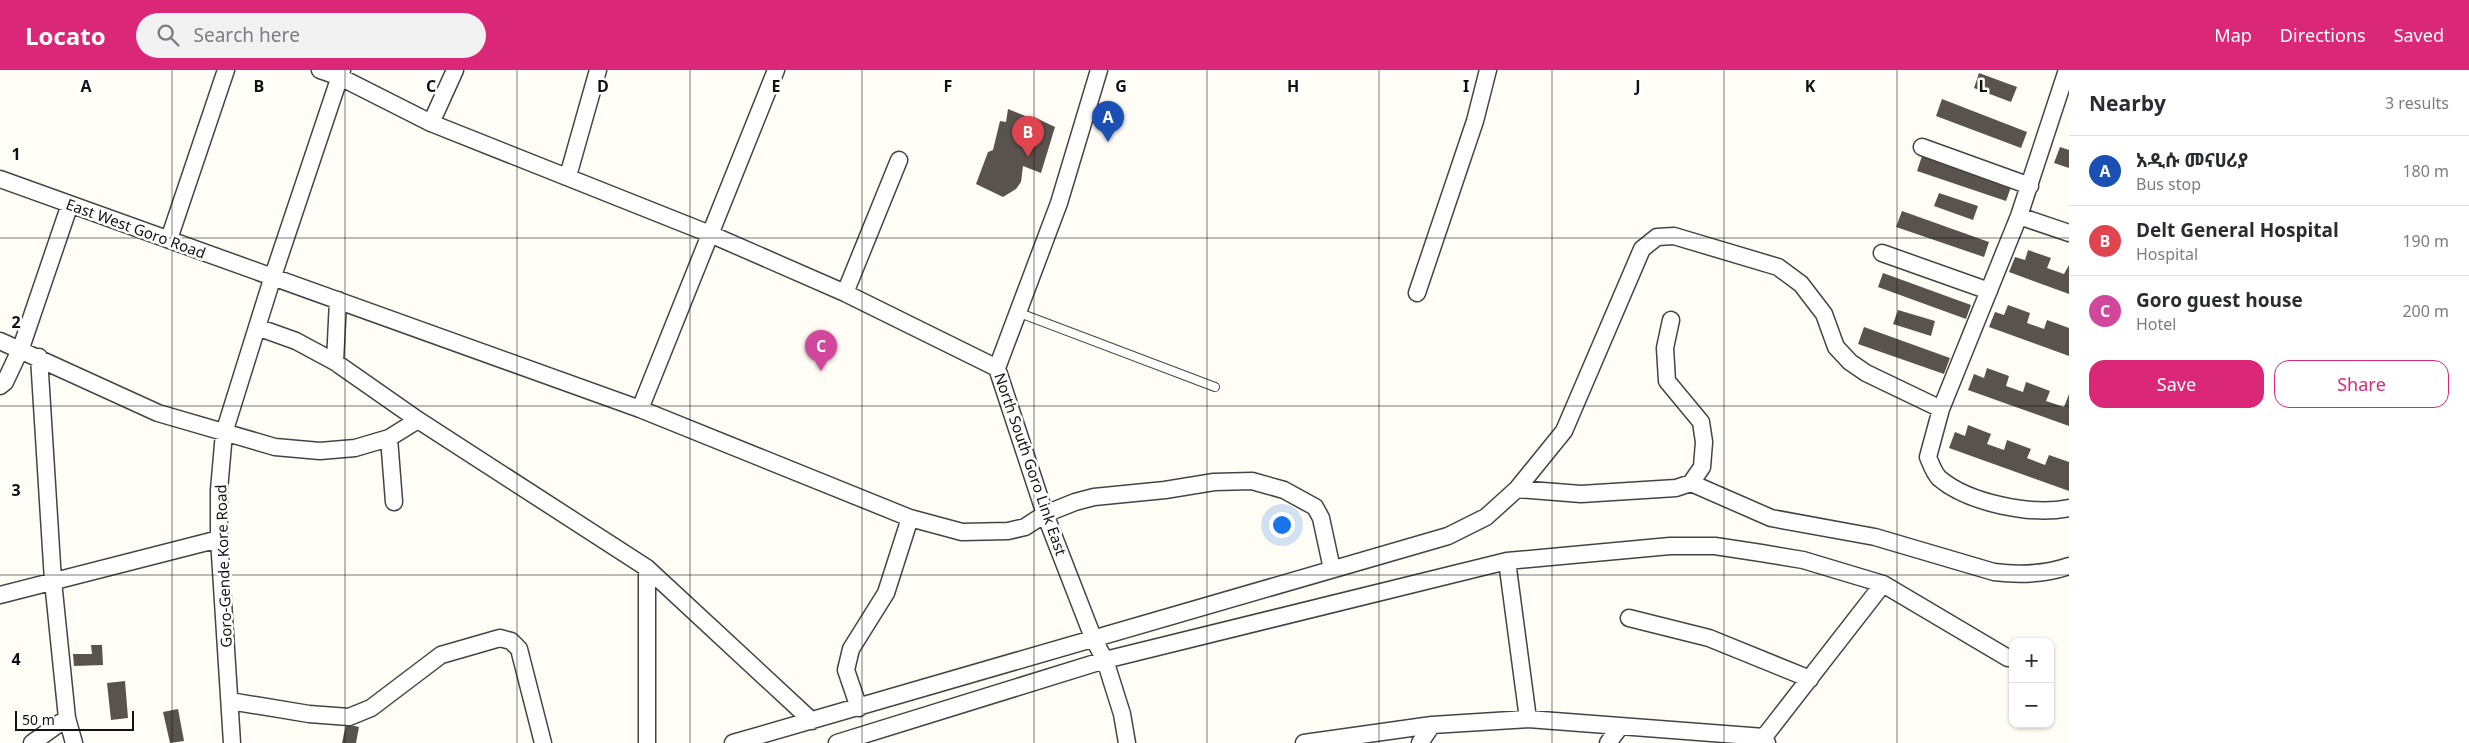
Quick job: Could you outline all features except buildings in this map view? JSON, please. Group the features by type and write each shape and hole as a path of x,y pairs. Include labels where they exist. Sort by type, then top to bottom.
{"street":[{"path":"169,239 226,70"},
{"path":"320,70 341,74 431,122 710,234 845,293 997,368"},
{"path":"431,122 456,70"},
{"path":"568,176 598,70"},
{"path":"640,409 776,70"},
{"name":"North South Goro Link East","path":"1099,70 1059,203 997,368 1045,514 1094,640 1105,660 1122,714 1127,743"},
{"path":"1417,293 1475,121 1488,70"},
{"path":"2067,70 2030,186 1941,409 1928,457 1938,476 1959,491 1989,502 2024,509 2055,511 2069,508"},
{"name":"Goro-Gende Kore Road","path":"227,742 230,701 219,540 219,490 224,433 273,276 341,74"},
{"path":"1922,147 2030,186"},
{"path":"845,293 899,160"},
{"name":"East West Goro Road","path":"0,180 273,276 640,409 910,518 962,532 992,532 1025,527 1045,514 1094,497 1165,490 1214,482 1252,481 1284,490 1316,507 1321,518 1332,569"},
{"path":"0,386 5,382 21,348 70,204"},
{"path":"2019,216 2069,233"},
{"path":"733,743 1448,536 1486,517 1517,489 1564,432 1642,249 1657,236 1674,236 1778,268 1801,284 1824,314 1836,347 1850,362 1866,373 1941,409"},
{"path":"1882,253 1989,291"},
{"path":"334,362 338,300"},
{"path":"1517,489 1581,494 1676,488 1692,483 1702,467 1704,442 1701,422 1667,381 1665,348 1671,320"},
{"path":"257,327 296,341 334,362 418,420 647,568 812,721"},
{"path":"0,341 21,348 158,413 275,447 320,451 354,448 389,438 418,420"},
{"path":"39,357 53,581 67,718 74,743"},
{"path":"389,438 394,502"},
{"path":"1692,483 1771,518 1875,537 1994,572 2011,574 2060,569 2069,566"},
{"path":"858,708 846,670 851,649 886,593 910,518"},
{"path":"0,595 219,540"},
{"path":"836,743 1105,660 1507,562 1670,546 1715,546 1803,560 1883,584 2008,658"},
{"path":"1507,562 1528,720"},
{"path":"647,568 648,743"},
{"path":"1304,743 1432,726 1528,720 1620,726 1766,740 1883,584"},
{"path":"1629,618 1709,638 1810,679"},
{"path":"230,701 309,714 349,717 371,708 441,655 500,638 511,641 519,650 543,743"},
{"path":"32,743 67,718"},
{"path":"1420,743 1432,726"},
{"path":"1608,743 1620,726"}],"lane":[{"path":"1017,312 1215,387"}],"place":[{"name":"አዲሱ መናሀሪያ","path":"1108,142"},
{"name":"Delt General Hospital","path":"1028,157"},
{"name":"Goro guest house","path":"821,371"}]}
